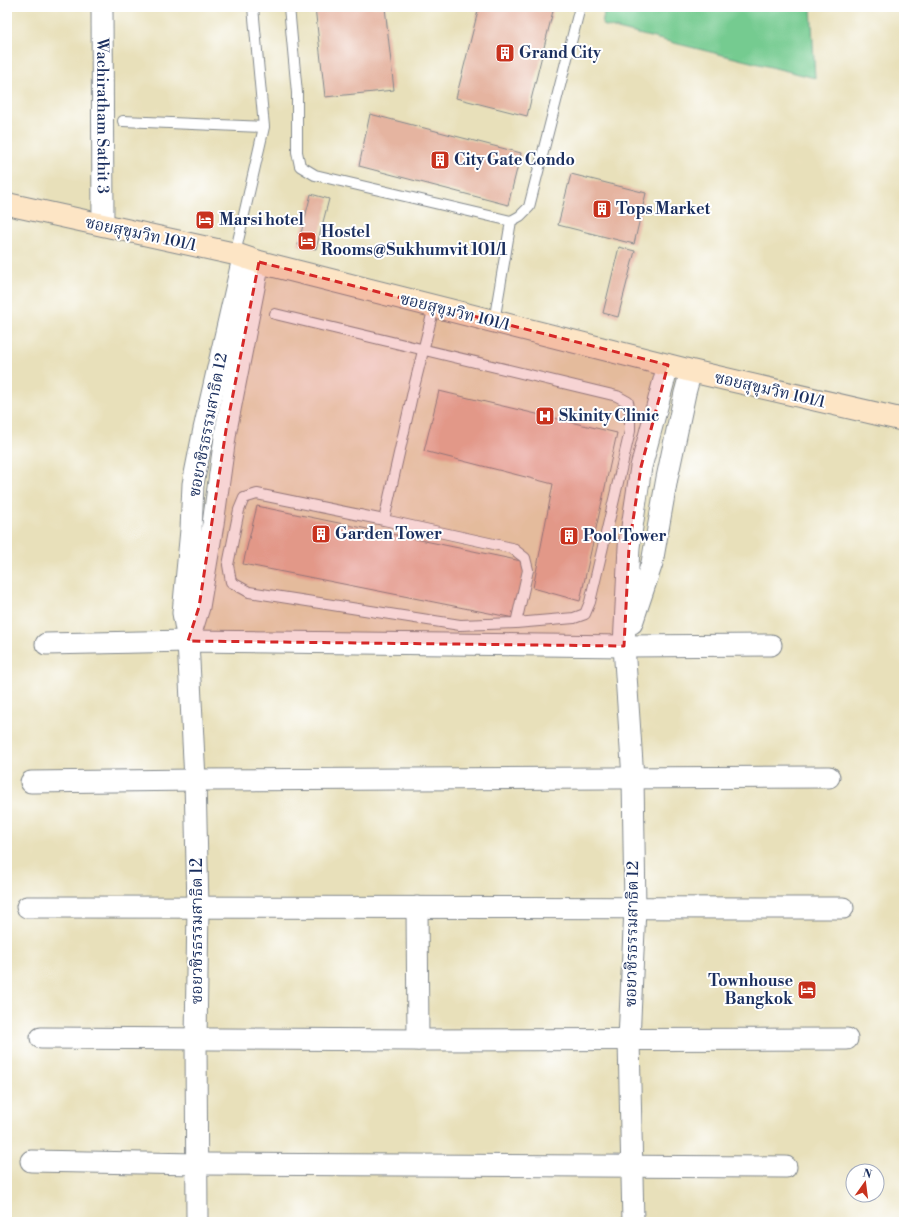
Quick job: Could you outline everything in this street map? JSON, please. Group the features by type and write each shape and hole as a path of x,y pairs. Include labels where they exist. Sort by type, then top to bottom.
{"street":[{"name":"Wachiratham Sathit 3","path":"102,7 103,225"},
{"name":"ซอยสุขุมวิท 101/1","path":"7,204 245,258 691,371 904,420"},
{"name":"ซอยวชิรธรรมสาธิต 12","path":"197,1222 198,1164 196,1039 198,907 195,780 188,641 183,613 191,530 193,484 204,429 245,258"},
{"name":"ซอยวชิรธรรมสาธิต 12","path":"633,1222 629,1040 635,908 633,778 624,646 629,547 641,467 668,365"},
{"name":"ซอยวชิรธรรมสาธิต 12","path":"624,646 652,564 669,469 691,371"},
{"path":"46,644 188,641 624,646 771,645"},
{"path":"30,782 829,777"},
{"path":"27,907 843,908"},
{"path":"417,907 418,1040"},
{"path":"41,1038 418,1040 847,1038"},
{"path":"31,1161 198,1164 786,1167"}],"lane":[{"path":"245,258 264,127 253,7"},
{"path":"289,7 297,93 297,152 300,166 315,175 511,221 520,216 529,208 580,7"},
{"path":"123,122 264,127"},
{"path":"494,322 511,221"},
{"path":"384,520 434,307"},
{"path":"276,314 617,396 628,402 630,413 630,431 590,602 585,614 574,618 516,622 460,625 249,592 231,582 228,565 239,510 244,498 257,494 512,548 525,558 528,570 516,622"}],"highlighted area":[{"path":"259,262 668,365 641,467 629,547 624,646 188,641 199,607 226,430"}],"green space":[{"path":"605,7 811,7 815,78 602,25"}],"building":[{"path":"315,7 385,7 394,90 325,97"},
{"name":"Grand City","path":"479,7 554,7 527,116 456,98"},
{"name":"City Gate Condo","path":"370,114 521,153 508,205 359,166"},
{"name":"Tops Market","path":"571,174 646,193 634,244 558,225"},
{"name":"Hostel Rooms@Sukhumvit 101/1","path":"311,194 329,199 316,249 298,245"},
{"path":"619,247 635,251 618,317 603,313"},
{"name":"Pool Tower","path":"439,391 617,433 580,601 533,588 553,484 424,451"},
{"name":"Garden Tower","path":"257,506 526,562 514,618 243,564"}],"place":[{"name":"Grand City","path":"505,53"},
{"name":"City Gate Condo","path":"440,160"},
{"name":"Tops Market","path":"602,209"},
{"name":"Marsi hotel","path":"205,220"},
{"name":"Hostel Rooms@Sukhumvit 101/1","path":"307,241"},
{"name":"Skinity Clinic","path":"545,416"},
{"name":"Garden Tower","path":"321,534"},
{"name":"Pool Tower","path":"569,536"},
{"name":"Townhouse Bangkok","path":"807,990"}]}
